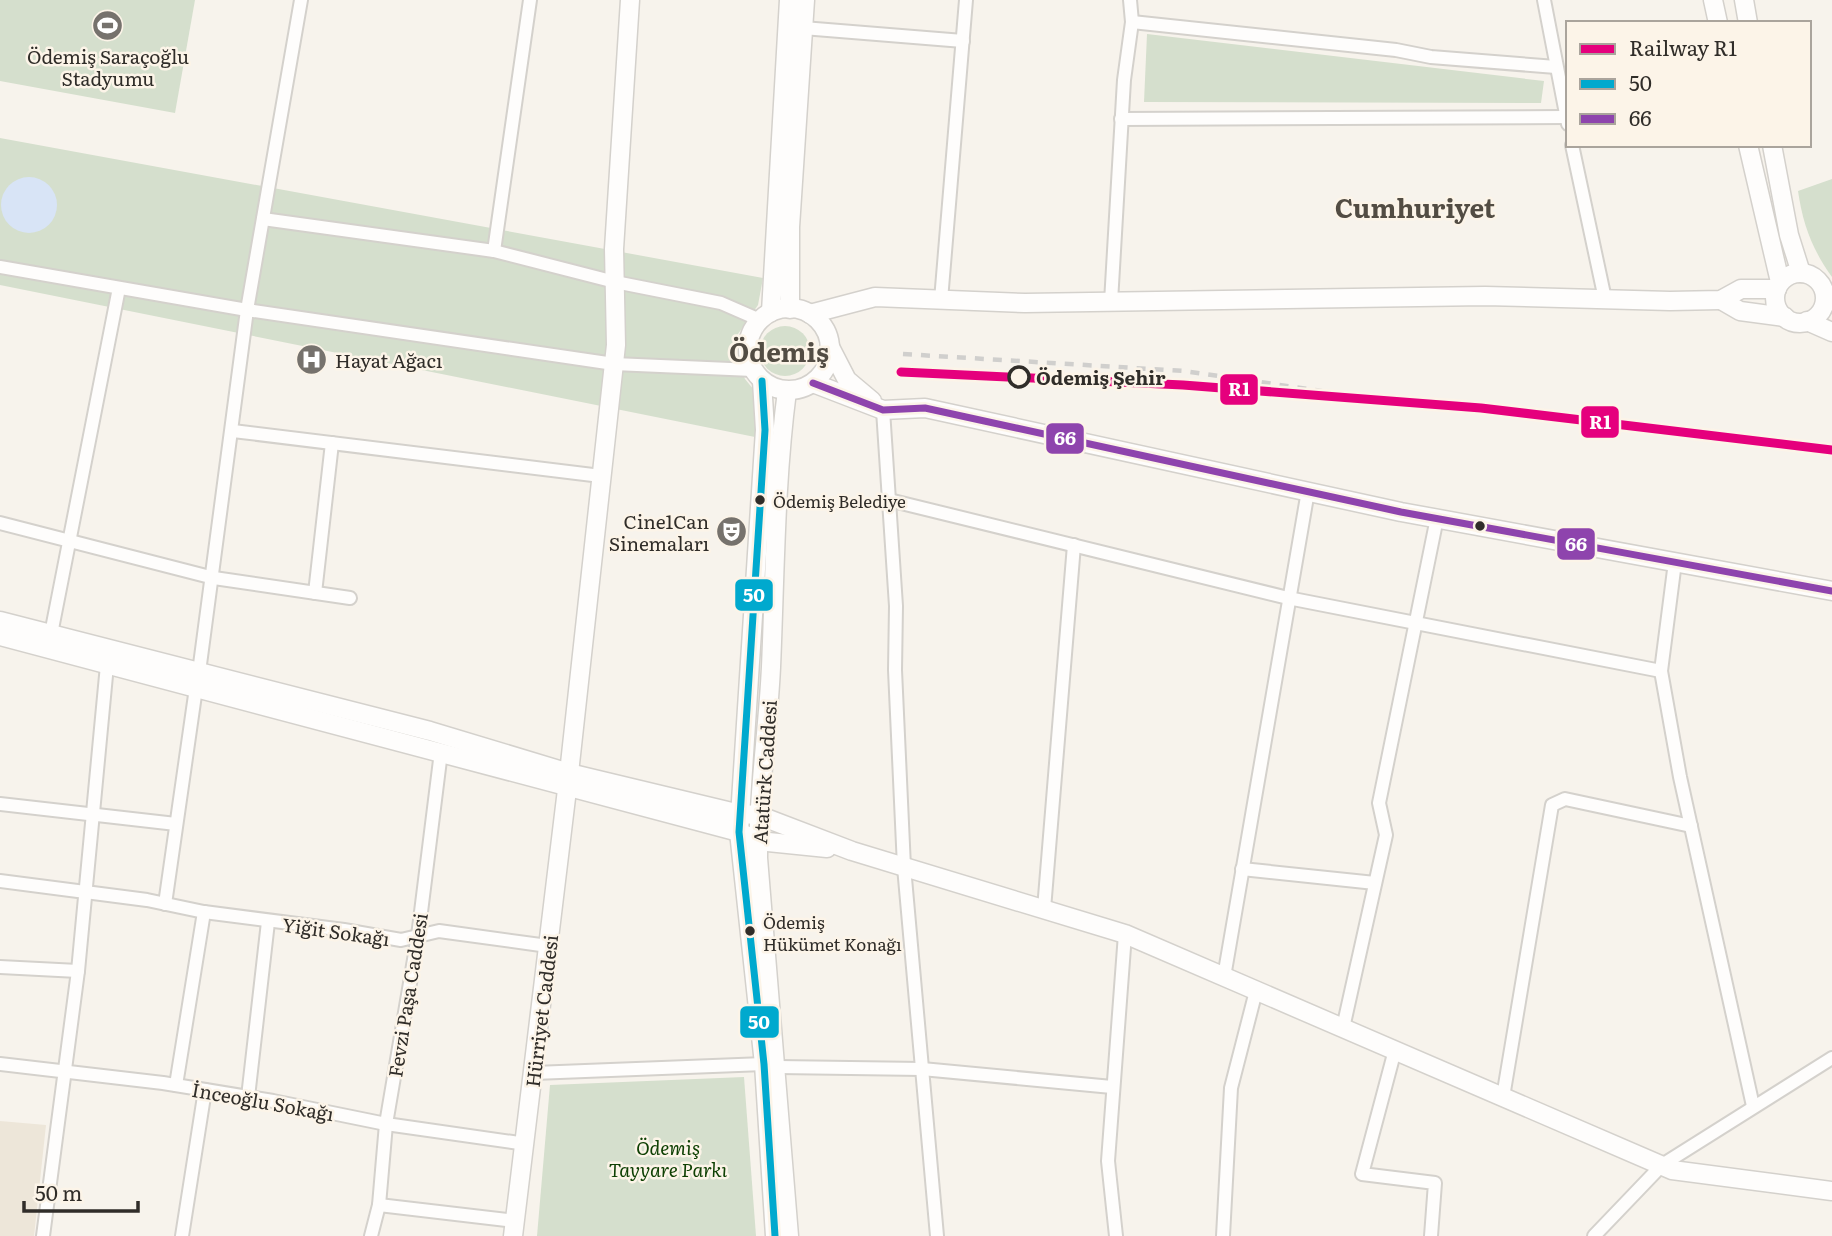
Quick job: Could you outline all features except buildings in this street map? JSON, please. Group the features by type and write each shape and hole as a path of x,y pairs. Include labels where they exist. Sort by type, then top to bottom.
{"street":[{"path":"165,904 214,578 247,310 301,0"},
{"path":"494,251 530,0"},
{"name":"Hürriyet Caddesi","path":"514,1229 569,779 614,364 614,249 630,0"},
{"path":"757,376 748,344 766,316 789,0"},
{"path":"790,309 790,227 805,0"},
{"path":"941,300 966,0"},
{"path":"1111,302 1121,119 1132,22 1130,0"},
{"path":"1544,0 1566,116"},
{"path":"1713,0 1718,21"},
{"path":"1744,0 1748,21"},
{"path":"1132,22 1396,50 1431,57 1556,67"},
{"path":"803,28 963,41"},
{"path":"1121,119 1566,121"},
{"path":"1572,147 1605,299"},
{"path":"1721,300 1741,289 1778,286 1801,273 1815,278 1828,293 1823,306 1814,318 1807,321 1791,321 1776,304 1778,286 1748,147"},
{"path":"1772,147 1789,235 1801,273"},
{"path":"263,219 494,251 615,282 721,303 766,316 790,309 810,314 820,322 847,380 883,410 896,606 895,670 904,867 937,1236"},
{"path":"0,267 247,310 614,364 757,376 787,391 813,383 829,361 830,347"},
{"path":"51,634 119,288"},
{"path":"810,314 875,296 1025,303 1485,296 1721,300 1740,310 1785,317"},
{"path":"1807,321 1832,332"},
{"name":"Atatürk Caddesi","path":"757,376 765,430 746,820 789,1236"},
{"path":"813,383 883,410 925,408 1437,518 1832,591"},
{"name":"Atatürk Caddesi","path":"775,1236 771,1066 758,841 746,820 771,668 779,470 787,391"},
{"path":"233,431 601,476"},
{"path":"315,593 332,443"},
{"path":"1224,977 1308,491"},
{"path":"889,500 1288,598 1661,671"},
{"path":"1343,1028 1386,835 1379,803 1437,518"},
{"path":"0,523 214,578 350,598"},
{"path":"1044,909 1074,545"},
{"path":"1675,562 1661,671 1690,826 1753,1106"},
{"path":"0,621 441,752 746,820 1125,934 1672,1170 1832,1191"},
{"path":"0,636 107,665 198,680 430,731 569,779"},
{"path":"43,1236 78,971 107,665"},
{"name":"Fevzi Paşa Caddesi","path":"371,1236 379,1205 386,1124 418,936 441,752"},
{"path":"1503,1097 1552,805 1565,799 1690,826"},
{"path":"0,804 176,824"},
{"path":"758,841 852,851"},
{"path":"1242,869 1376,883"},
{"name":"Yiğit Sokağı","path":"0,881 84,891 268,922 344,930 401,940 439,931 548,946"},
{"path":"176,1085 204,912"},
{"path":"248,1097 268,922"},
{"path":"1116,1236 1108,1161 1125,934"},
{"path":"0,967 78,971"},
{"path":"1223,1236 1231,1088 1256,990"},
{"path":"1395,1050 1362,1174 1435,1183 1431,1236"},
{"path":"1594,1236 1662,1165 1832,1058"},
{"name":"İnceoğlu Sokağı","path":"0,1063 176,1085 386,1124 526,1144"},
{"path":"534,1073 771,1066 922,1069 1112,1087"},
{"path":"182,1236 205,1090"},
{"path":"379,1205 514,1229"}],"shaded area":[{"path":"0,1121 46,1125 34,1236 0,1236"}],"green space":[{"path":"0,0 195,0 175,113 0,81"},
{"path":"1147,34 1544,81 1541,103 1144,102"},
{"path":"0,138 763,278 758,305 736,337 736,359 745,379 758,395 755,437 0,285"},
{"path":"1832,179 1832,277 1809,236 1798,191"},
{"path":"785,326 803,333 810,351 803,369 785,376 767,369 760,351 767,333"},
{"name":"Ödemiş Tayyare Parkı","path":"744,1077 756,1236 537,1236 550,1085"}],"water":[{"path":"29,177 40,179 49,185 55,194 55,216 49,225 40,231 29,233 18,231 9,225 3,216 1,205 3,194 9,185 18,179"}],"railway":[{"path":"903,354 1184,371 1397,402"}],"rail line":[{"name":"R1","path":"901,372 1183,385 1481,408 1832,450"}],"transit line":[{"name":"50","path":"762,381 765,430 739,832 764,1064 775,1236"},
{"name":"66","path":"813,383 883,410 925,408 1401,512 1832,591"}],"place":[{"name":"Ödemiş Saraçoğlu Stadyumu","path":"108,25"},
{"name":"Hayat Ağacı","path":"312,360"},
{"name":"Ödemiş Şehir","path":"1019,377"},
{"name":"Ödemiş Belediye","path":"760,500"},
{"name":"Cine1Can Sinemaları","path":"732,532"},
{"name":"Ödemiş Hükümet Konağı","path":"750,931"}],"district":[{"name":"Cumhuriyet","path":"1415,206"},
{"name":"Ödemiş","path":"779,350"}]}
